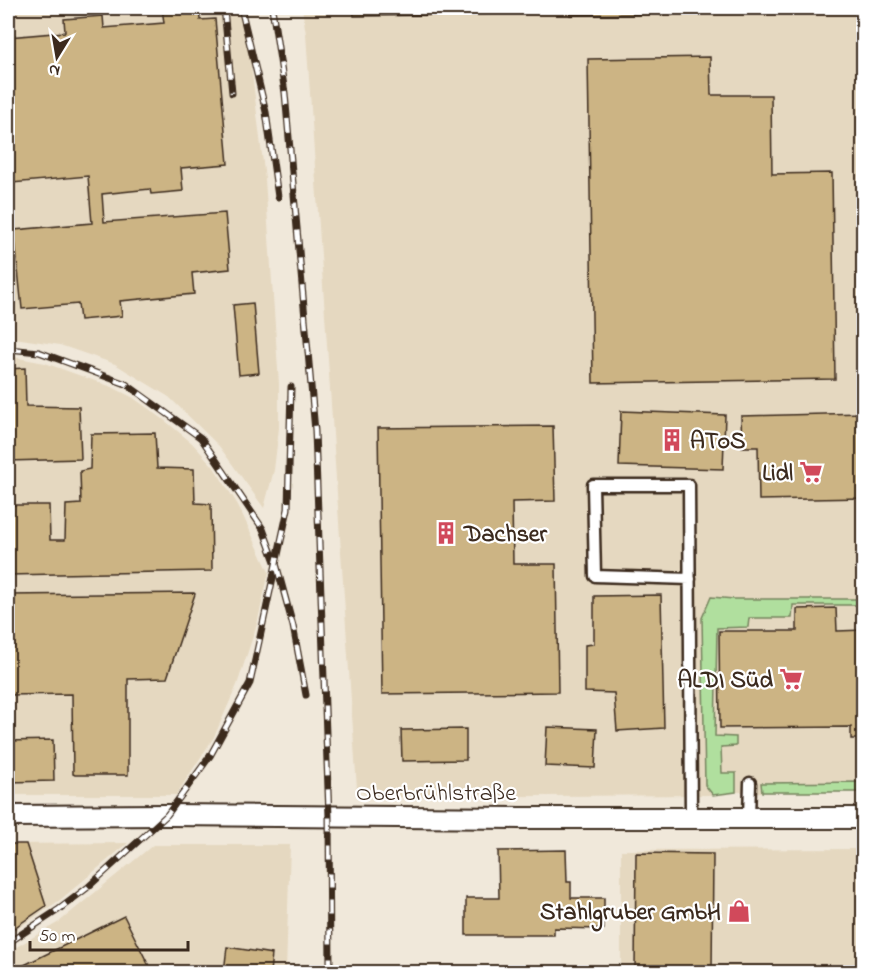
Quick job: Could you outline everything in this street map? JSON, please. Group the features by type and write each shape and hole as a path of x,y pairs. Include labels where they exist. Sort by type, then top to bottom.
{"street":[{"name":"Oberbrühlstraße","path":"8,816 167,814 864,818"}],"lane":[{"path":"690,579 595,576 592,485 689,485 690,579 691,818"},
{"path":"749,818 750,783"}],"shaded area":[{"path":"8,8 244,8 265,179 279,384 279,428 274,470 264,508 219,446 169,397 115,364 60,345 8,337"},
{"path":"302,8 863,8 863,599 711,597 702,618 705,785 713,795 371,797 357,789 306,34"},
{"path":"8,356 45,363 112,387 132,397 192,443 213,466 238,505 269,572 257,624 237,685 214,737 176,795 8,795"},
{"name":"ALDI Süd","path":"793,605 863,605 863,782 762,783 762,792 736,792 736,773 722,773 721,746 736,746 715,737 717,628 748,627 748,618 792,618"},
{"path":"128,843 60,900 8,935 8,844"},
{"path":"153,845 290,845 286,972 8,972 8,952 59,922"},
{"name":"Stahlgruber GmbH","path":"863,849 863,972 621,972 621,850"}],"green space":[{"path":"711,597 864,599 863,605 793,605 792,618 749,618 748,627 717,628 715,736 736,737 736,746 721,747 722,773 736,773 736,792 713,795 705,785 702,618"},
{"path":"863,782 863,792 762,792 761,783"}],"building":[{"path":"162,8 199,8 200,20 215,19 228,164 181,168 183,191 151,194 150,189 102,194 104,222 225,213 230,269 192,273 194,294 120,301 122,316 80,320 78,304 22,309 14,230 92,223 88,176 12,183 8,134 8,37 65,32 64,19 103,16 104,28 164,23"},
{"path":"353,8 513,8 513,14 354,16"},
{"path":"568,8 864,8 864,12 570,15"},
{"path":"710,57 711,95 771,95 772,174 832,173 835,379 593,383 588,59"},
{"path":"253,303 259,373 239,375 233,305"},
{"path":"25,368 26,406 79,407 81,459 8,461 8,369"},
{"name":"AToS","path":"621,411 725,415 723,469 619,466"},
{"name":"Lidl","path":"864,413 864,498 759,500 758,447 742,447 741,416"},
{"name":"Dachser","path":"553,426 555,501 512,502 513,564 556,564 558,692 382,694 378,428"},
{"path":"155,433 157,468 194,469 195,503 211,504 212,570 8,575 8,505 49,505 50,540 65,540 66,505 81,504 80,471 90,469 91,434"},
{"path":"194,593 167,678 128,679 128,775 73,774 72,694 8,695 8,595"},
{"path":"661,595 664,728 617,731 614,693 585,692 585,645 594,644 594,596"},
{"name":"ALDI Süd","path":"836,608 837,631 864,630 864,739 851,739 851,727 720,728 719,631 797,631 797,609"},
{"path":"547,727 597,729 595,768 545,766"},
{"path":"466,729 466,760 402,761 401,730"},
{"path":"53,740 54,781 8,782 8,741"},
{"path":"8,844 26,844 46,906 8,932"},
{"path":"566,850 567,882 571,882 571,898 604,898 604,929 554,928 554,935 466,935 466,898 499,898 498,851"},
{"path":"636,853 713,854 712,972 635,972"},
{"path":"124,916 152,972 10,972"},
{"path":"227,947 272,954 270,972 224,972"}],"railway":[{"path":"224,8 232,93"},
{"path":"241,8 266,112 278,197"},
{"path":"272,8 285,93 315,431 329,817 330,972"},
{"path":"8,349 39,352 126,384 201,438 263,529 277,567 293,626 306,695"},
{"path":"8,943 87,888 167,815 210,756 250,683 288,509 291,387"}],"place":[{"name":"AToS","path":"672,440"},
{"name":"Lidl","path":"811,472"},
{"name":"Dachser","path":"446,533"},
{"name":"ALDI Süd","path":"791,679"},
{"name":"Stahlgruber GmbH","path":"739,911"}]}
